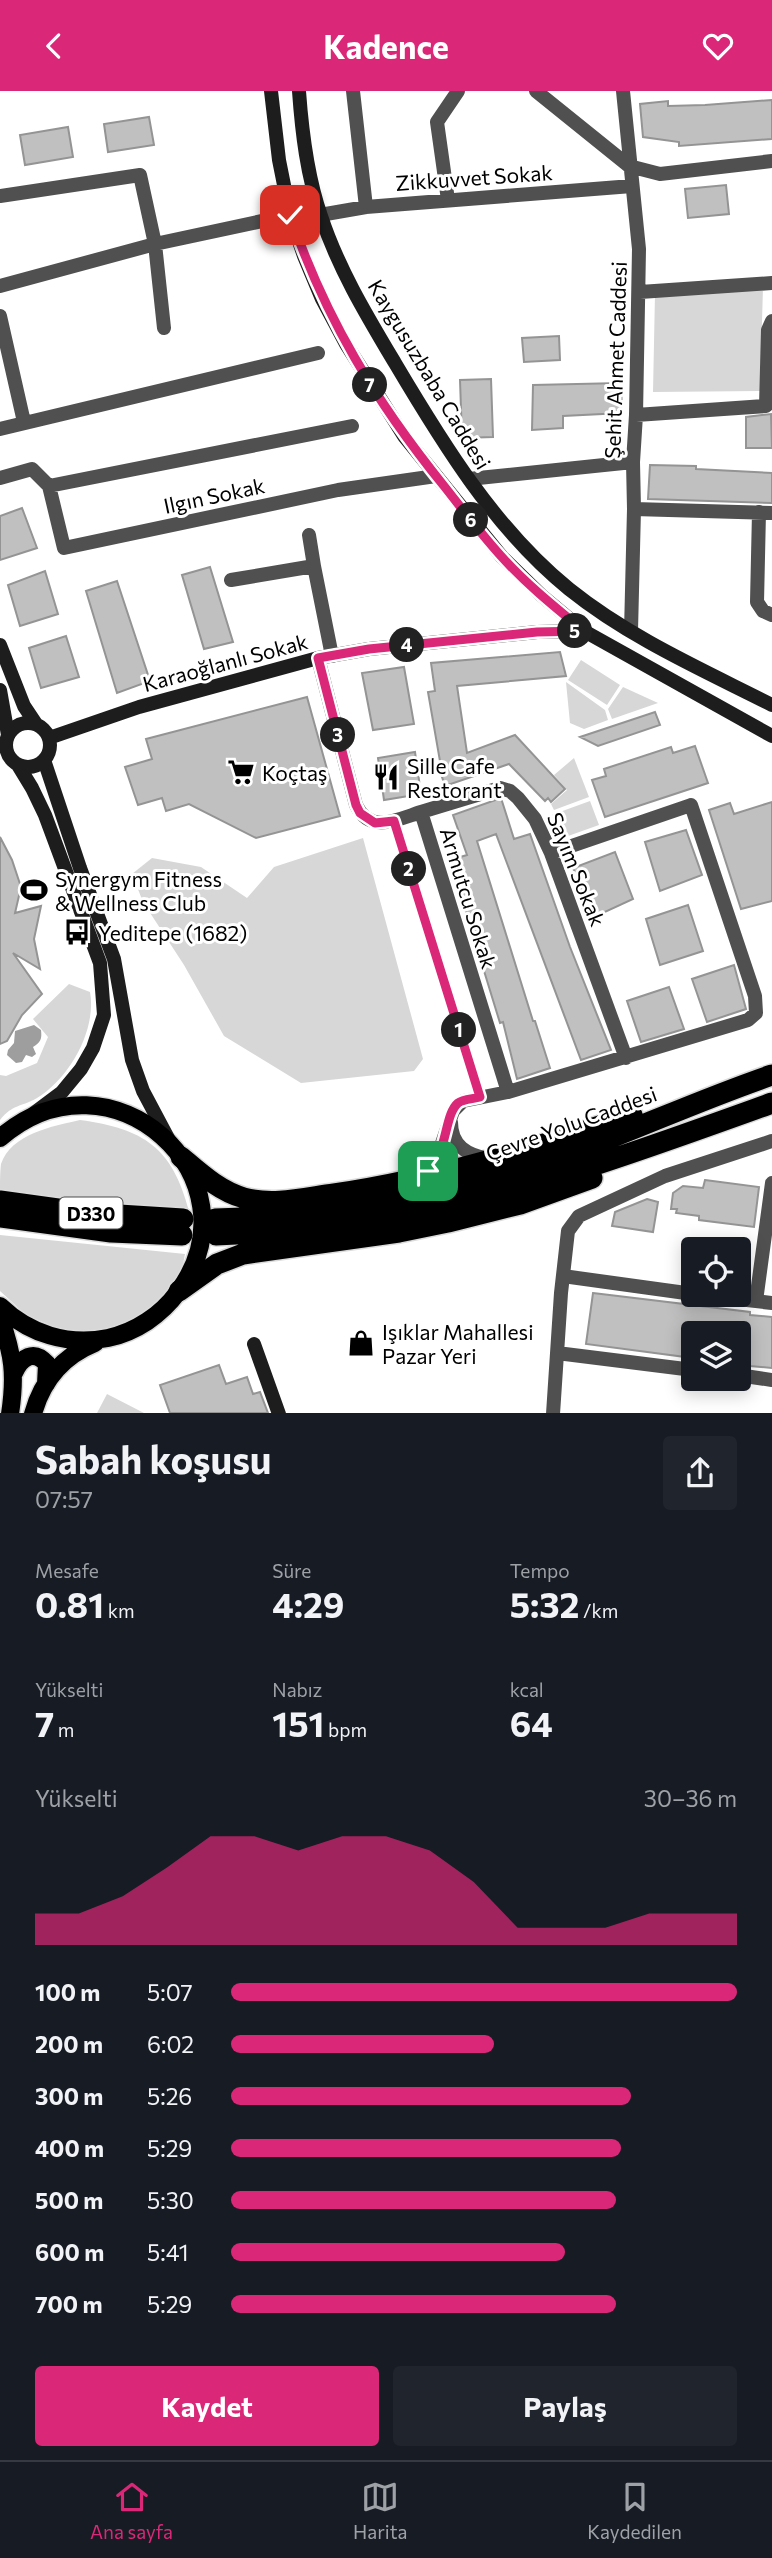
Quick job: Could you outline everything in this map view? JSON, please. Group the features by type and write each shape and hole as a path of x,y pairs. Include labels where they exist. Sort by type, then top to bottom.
{"highway":[{"name":"Çevre Yolu Caddesi","path":"772,1075 716,1094 593,1146 485,1181 370,1205 216,1227 331,1227 420,1213 503,1192 772,1103"},
{"path":"176,1151 223,1189 242,1197 259,1201 303,1199 412,1180 497,1160 640,1112 716,1094"},
{"path":"179,1291 217,1264 243,1254 399,1232 529,1201 682,1144 718,1122"},
{"name":"D330","path":"0,1201 182,1227 86,1230 0,1217"}],"main road":[{"path":"271,91 279,160 290,215 322,299 346,344 404,436 502,557 584,631 772,736"},
{"name":"Kaygusuzbaba Caddesi","path":"299,91 308,170 320,215 333,249 375,331 441,441 468,479 521,542 567,587 597,611 772,705"},
{"name":"Karaoğlanlı Sokak","path":"49,738 139,707 325,657 369,649 537,632 584,631"},
{"path":"0,645 24,706 36,724"},
{"path":"0,690 8,735 3,753 18,765 33,787 45,815 100,963 104,1016 93,1048 81,1069 62,1092 0,1138"},
{"path":"8,735 17,725 23,723 42,727 49,738 49,750 44,760 32,767 18,765"},
{"path":"33,1413 46,1384 67,1358 79,1349 125,1333 151,1319 166,1306 179,1291 197,1255 201,1225 195,1185 137,1076 128,1044 114,959 44,760"},
{"path":"30,1117 67,1105 106,1107 142,1120 176,1151"},
{"path":"0,1306 23,1324 49,1335 77,1340 106,1338"},
{"path":"0,1317 8,1340 14,1373 10,1413"},
{"path":"254,1344 279,1413"},
{"path":"14,1373 21,1359 27,1356 38,1357 47,1364 46,1384"}],"street":[{"path":"353,91 366,207"},
{"path":"448,200 438,122 458,91"},
{"path":"536,91 629,166 660,174 772,161"},
{"name":"Şehit Ahmet Caddesi","path":"623,91 639,249 631,631"},
{"path":"0,196 140,175 155,244 164,328"},
{"name":"Zikkuvvet Sokak","path":"320,215 366,207 632,186"},
{"path":"0,286 155,244 290,215"},
{"path":"639,292 772,283"},
{"path":"0,316 4,350 24,422"},
{"path":"636,415 766,406 768,330 772,321"},
{"path":"0,429 318,353"},
{"path":"0,478 32,469 49,486 352,426"},
{"path":"468,479 633,462"},
{"name":"Ilgın Sokak","path":"49,486 64,548 338,490 436,476"},
{"path":"634,509 766,512 757,602 764,611 772,615"},
{"path":"309,535 325,657 356,805 360,813 375,823 394,821"},
{"path":"231,580 314,566"},
{"name":"Sayım Sokak","path":"421,812 500,788 510,791 527,807 551,853 626,1058"},
{"path":"412,1180 428,1171 436,1161 458,1103 508,1092 626,1058 748,1020 756,1013 755,996 691,805 551,853"},
{"name":"Armutcu Sokak","path":"394,821 421,812 508,1092"},
{"path":"451,1120 452,1136 460,1147 475,1156 497,1160"},
{"path":"553,1413 568,1231 579,1216 665,1176 772,1141"},
{"path":"756,1301 772,1183"},
{"path":"563,1276 681,1292"},
{"path":"751,1300 772,1303"},
{"path":"557,1353 681,1368"},
{"path":"751,1377 772,1380"}],"lane":[{"path":"394,821 480,1097"}],"shaded area":[{"path":"763,287 760,391 653,392 655,294"},
{"path":"581,660 620,685 607,705 568,680"},
{"path":"566,682 605,710 608,720 584,729 570,723"},
{"path":"623,687 658,703 612,719 608,709"},
{"path":"574,758 589,797 554,810 551,804 567,790 554,775"},
{"path":"590,801 599,825 554,841 546,817"},
{"path":"363,838 423,1059 414,1071 301,1083 224,1036 184,965 143,902 132,874 152,858 201,867 247,898 274,867"},
{"path":"69,984 90,992 89,1022 78,1052 70,1066 49,1090 13,1108 0,1120 0,1075 6,1076 37,1063 48,1037 33,1019"},
{"path":"34,1025 41,1030 41,1038 33,1047 36,1054 32,1057 26,1055 22,1062 16,1063 7,1055 14,1043 15,1031"},
{"path":"80,1120 122,1129 152,1145 174,1171 189,1211 80,1206 0,1192 1,1164 14,1145 34,1133"},
{"path":"0,1235 185,1254 181,1275 161,1302 125,1325 101,1333 71,1334 26,1315 0,1291"},
{"path":"107,1394 144,1413 97,1413"}],"building":[{"path":"772,100 772,139 679,146 679,142 643,137 640,104 668,101 668,106 705,105"},
{"path":"149,117 154,145 108,152 104,124"},
{"path":"68,127 73,157 25,165 20,135"},
{"path":"726,185 729,214 688,218 685,189"},
{"path":"559,336 560,360 524,362 522,338"},
{"path":"491,379 493,437 462,438 460,380"},
{"path":"621,383 622,413 563,416 563,428 532,430 533,385"},
{"path":"771,414 772,448 746,448 746,417"},
{"path":"650,465 772,473 772,503 648,499"},
{"path":"22,508 37,548 0,560 0,516"},
{"path":"210,567 233,642 204,649 182,575"},
{"path":"45,571 58,614 20,626 8,585"},
{"path":"117,581 150,681 117,693 86,591"},
{"path":"66,636 79,677 41,688 29,648"},
{"path":"560,652 566,676 457,686 467,753 515,735 565,789 551,802 548,798 545,801 509,764 445,786 439,768 441,767 428,692 435,691 431,663"},
{"path":"404,667 414,724 373,730 362,673"},
{"name":"Koçtaş","path":"307,697 340,816 256,838 189,804 166,811 162,798 138,805 125,767 152,759 146,739"},
{"path":"655,712 660,725 598,746 580,737"},
{"path":"695,746 708,783 605,817 592,780 606,776 604,769 671,747 673,753"},
{"path":"415,752 421,794 384,800 378,758"},
{"path":"501,798 514,839 530,834 570,947 611,1050 581,1060 496,834 477,841 550,1068 517,1079 503,1022 500,1023 450,860 467,855 453,815"},
{"path":"772,802 772,901 741,909 709,810 730,803 734,814"},
{"path":"686,830 702,875 660,891 645,842"},
{"path":"0,837 12,860 21,887 15,913 41,906 34,939 40,969 13,953 42,994 22,1015 7,1041 0,1044"},
{"path":"615,852 633,899 592,918 573,868"},
{"path":"688,905 703,951 660,965 646,919"},
{"path":"734,965 746,1009 707,1022 692,979"},
{"path":"669,987 684,1029 641,1042 627,1001"},
{"path":"705,1180 759,1187 754,1227 699,1220 699,1216 676,1213 677,1209 671,1209 673,1193 683,1186 703,1188"},
{"path":"647,1199 658,1202 653,1232 612,1226 615,1212"},
{"path":"593,1293 681,1304 681,1307 709,1307 772,1317 772,1368 751,1366 751,1321 681,1321 681,1356 586,1344"},
{"path":"219,1365 226,1384 247,1377 253,1394 260,1392 268,1413 170,1413 160,1385"}],"place":[{"name":"Koçtaş","path":"241,772"},
{"name":"Sille Cafe Restorant","path":"386,777"},
{"name":"Synergym Fitness & Wellness Club","path":"34,890"},
{"name":"Yeditepe (1682)","path":"77,932"},
{"name":"Işıklar Mahallesi Pazar Yeri","path":"361,1343"}],"route":[{"path":"290,215 322,299 346,344 404,436 502,557 584,631 537,632 369,649 318,658 356,805 366,819 375,823 394,821 480,1097 458,1103 455,1107 440,1154 428,1171"}]}
